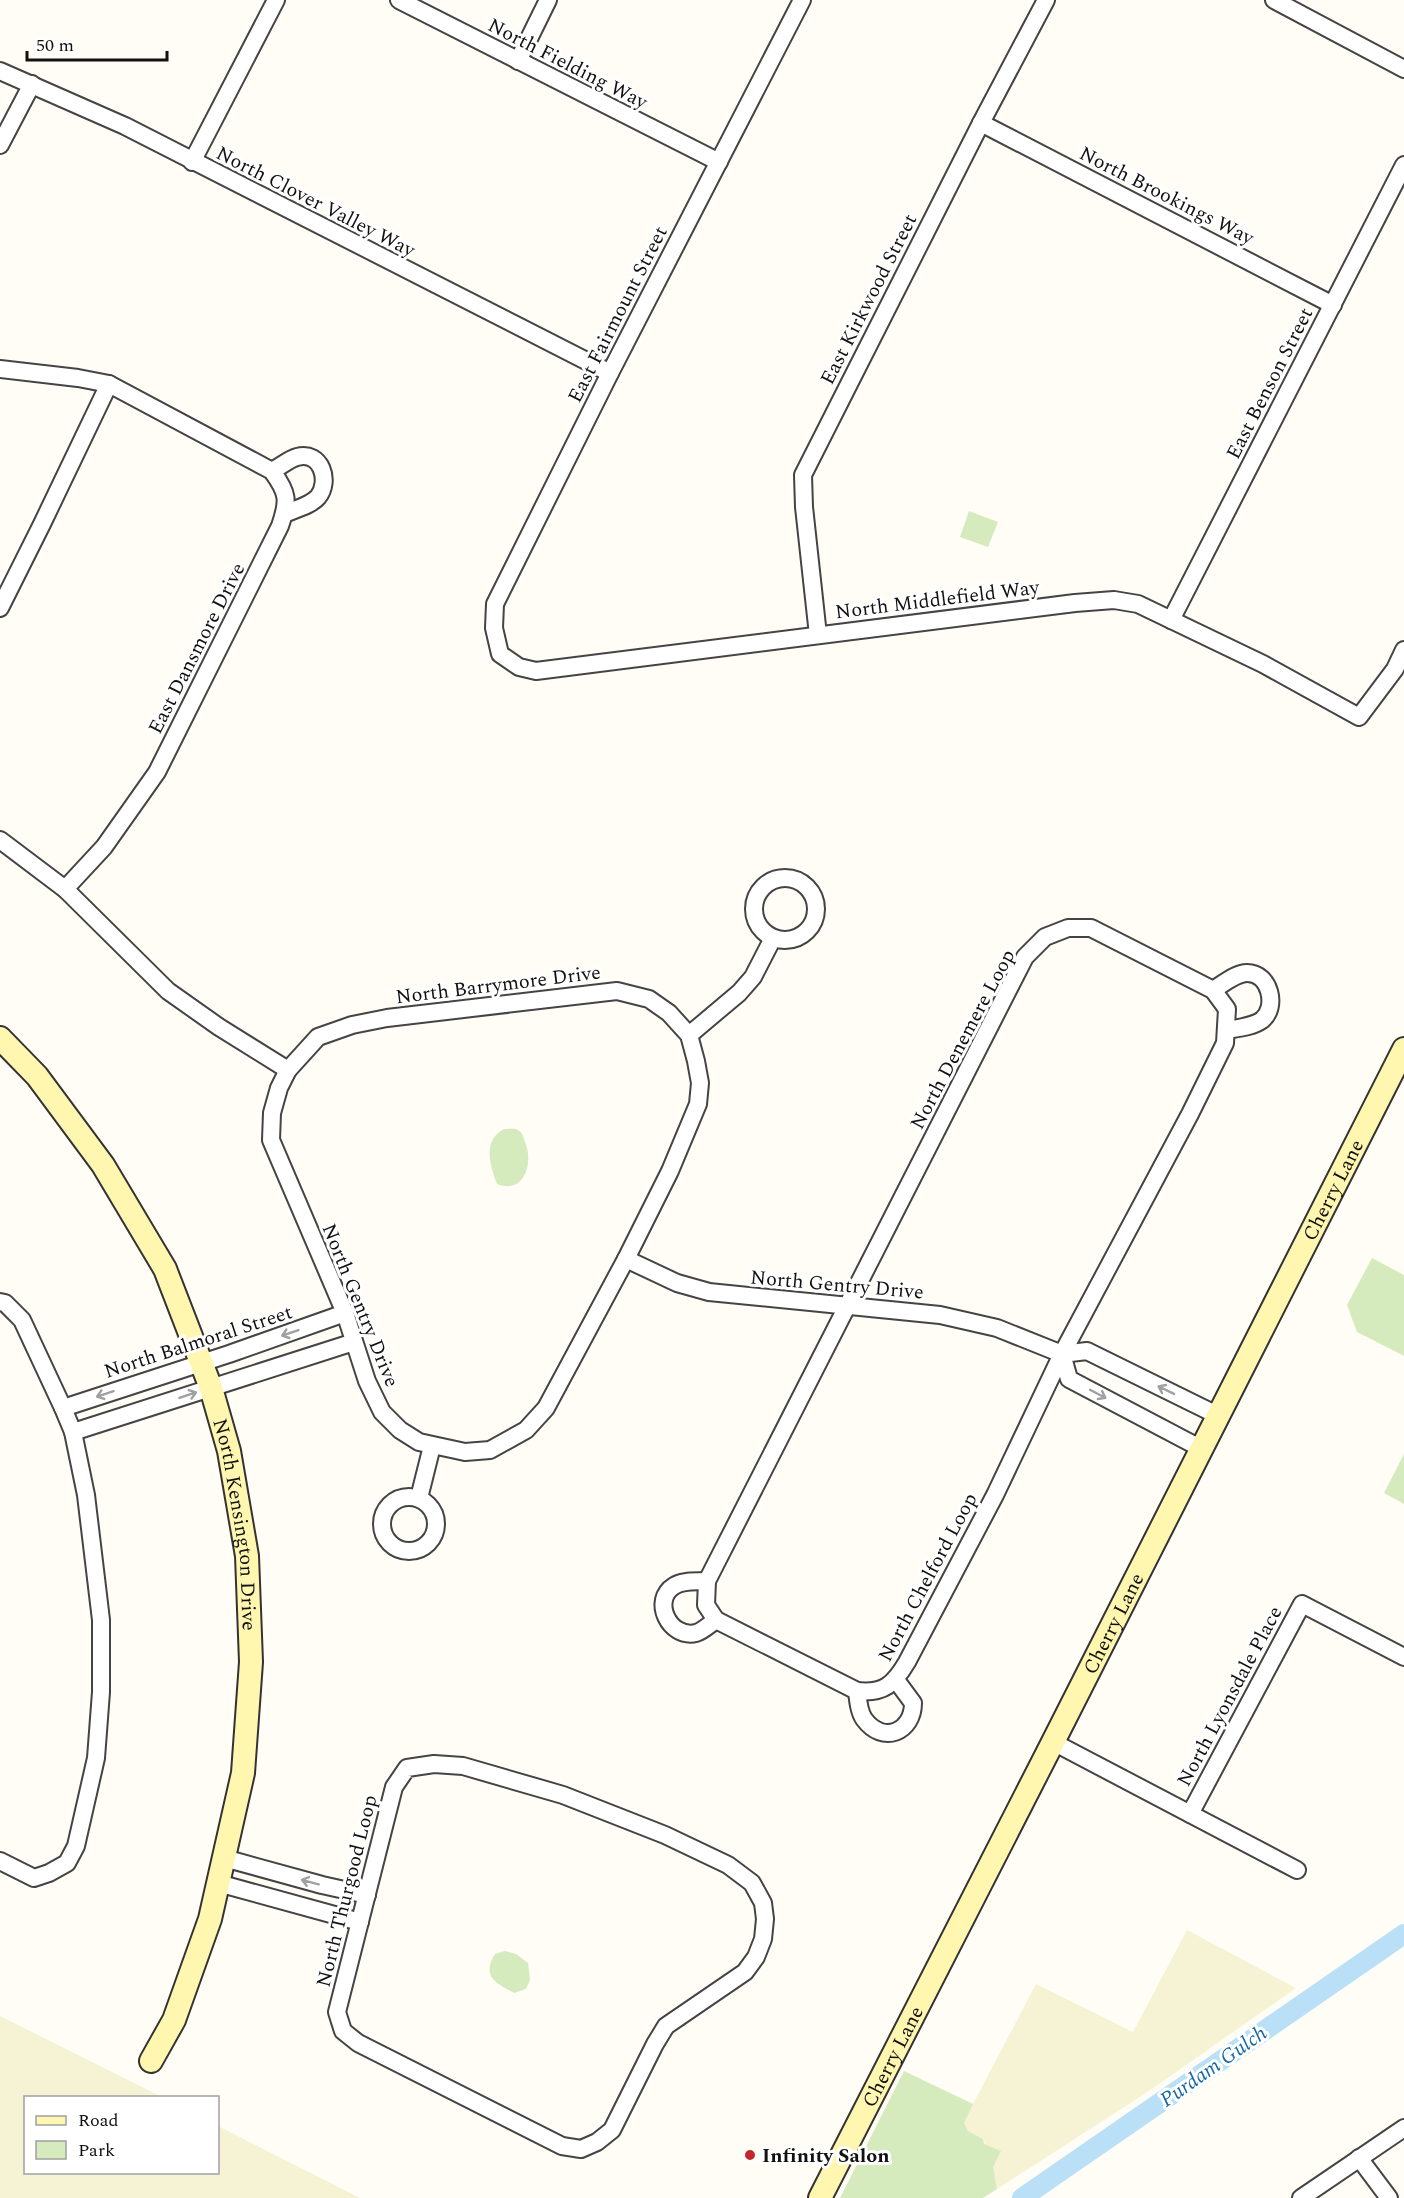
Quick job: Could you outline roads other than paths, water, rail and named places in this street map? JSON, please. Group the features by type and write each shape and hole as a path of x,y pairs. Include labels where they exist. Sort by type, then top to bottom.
{"main road":[{"name":"North Kensington Drive","path":"0,1038 37,1076 103,1165 165,1269 211,1388 229,1451 247,1557 251,1662 243,1773 210,1919 174,2020 151,2061"},
{"name":"Cherry Lane","path":"820,2198 1404,1049"}],"street":[{"path":"192,162 276,0"},
{"name":"North Fielding Way","path":"399,0 719,162"},
{"path":"518,61 548,0"},
{"name":"East Fairmount Street","path":"500,654 494,628 495,604 610,373 802,0"},
{"name":"East Kirkwood Street","path":"818,635 804,507 803,475 981,123 1046,0"},
{"path":"1274,0 1404,69"},
{"name":"North Clover Valley Way","path":"0,71 125,126 610,373"},
{"path":"0,145 32,84"},
{"name":"North Brookings Way","path":"981,123 1333,305"},
{"name":"East Benson Street","path":"1171,620 1404,165"},
{"path":"0,369 109,384 272,471 297,457 307,456 315,460 325,476 323,489 305,506 284,514"},
{"path":"0,608 109,384"},
{"name":"East Dansmore Drive","path":"65,889 104,847 157,772 280,526 284,514 284,487 272,471"},
{"name":"North Middlefield Way","path":"500,654 519,667 536,671 1114,600 1138,604 1263,664 1359,717 1395,669 1404,650"},
{"path":"0,840 65,889 168,991 219,1027 288,1070"},
{"name":"North Denemere Loop","path":"848,1307 1025,957 1045,937 1068,928 1091,928 1213,990"},
{"path":"689,1035 739,993 753,977 773,938"},
{"path":"1202,1449 1069,1378 1062,1354 1190,1114 1225,1043 1227,1009 1213,990 1233,978 1247,973 1254,975 1268,987 1272,1001 1268,1014 1254,1025 1226,1030"},
{"name":"North Barrymore Drive","path":"288,1070 318,1037 352,1025 387,1018 617,991 649,999 669,1013 689,1035 700,1083 698,1104 670,1171 626,1259"},
{"name":"North Gentry Drive","path":"288,1070 279,1088 272,1113 271,1140 345,1313 367,1381 382,1412 400,1430 419,1442 465,1452 490,1450 526,1430 546,1408 626,1259 677,1283 709,1292 940,1315 997,1328 1062,1354 1087,1351 1219,1416"},
{"path":"0,1302 5,1303 22,1320 73,1432 86,1495 100,1620 101,1692 96,1758 76,1846 67,1863 34,1878 0,1861"},
{"path":"848,1307 707,1581 706,1605 716,1620 857,1691 864,1720 880,1732 897,1732 908,1723 911,1717 913,1703 896,1680"},
{"name":"North Balmoral Street","path":"63,1408 345,1313"},
{"path":"73,1432 354,1342"},
{"name":"North Chelford Loop","path":"857,1691 869,1693 880,1690 896,1680 995,1495 1062,1354"},
{"path":"419,1498 432,1446"},
{"path":"707,1581 684,1582 675,1585 668,1591 663,1608 666,1620 676,1629 686,1633 698,1632 716,1620"},
{"name":"North Lyonsdale Place","path":"1190,1814 1302,1604 1404,1658"},
{"path":"1053,1742 1297,1870"},
{"name":"North Thurgood Loop","path":"434,1764 463,1766 563,1795 665,1835 728,1865 752,1883 763,1903 765,1919 760,1948 745,1972 666,2026 612,2130 597,2142 581,2149 562,2146 358,2043 343,2031 337,2012 367,1895 394,1787 406,1768 434,1764"},
{"path":"224,1858 367,1895"},
{"path":"218,1884 360,1922"},
{"path":"1301,2198 1404,2128"},
{"path":"1359,2158 1389,2198"}],"waterway":[{"name":"Purdam Gulch","path":"1022,2198 1404,1934"}],"place":[{"name":"Infinity Salon","path":"750,2155"}]}
